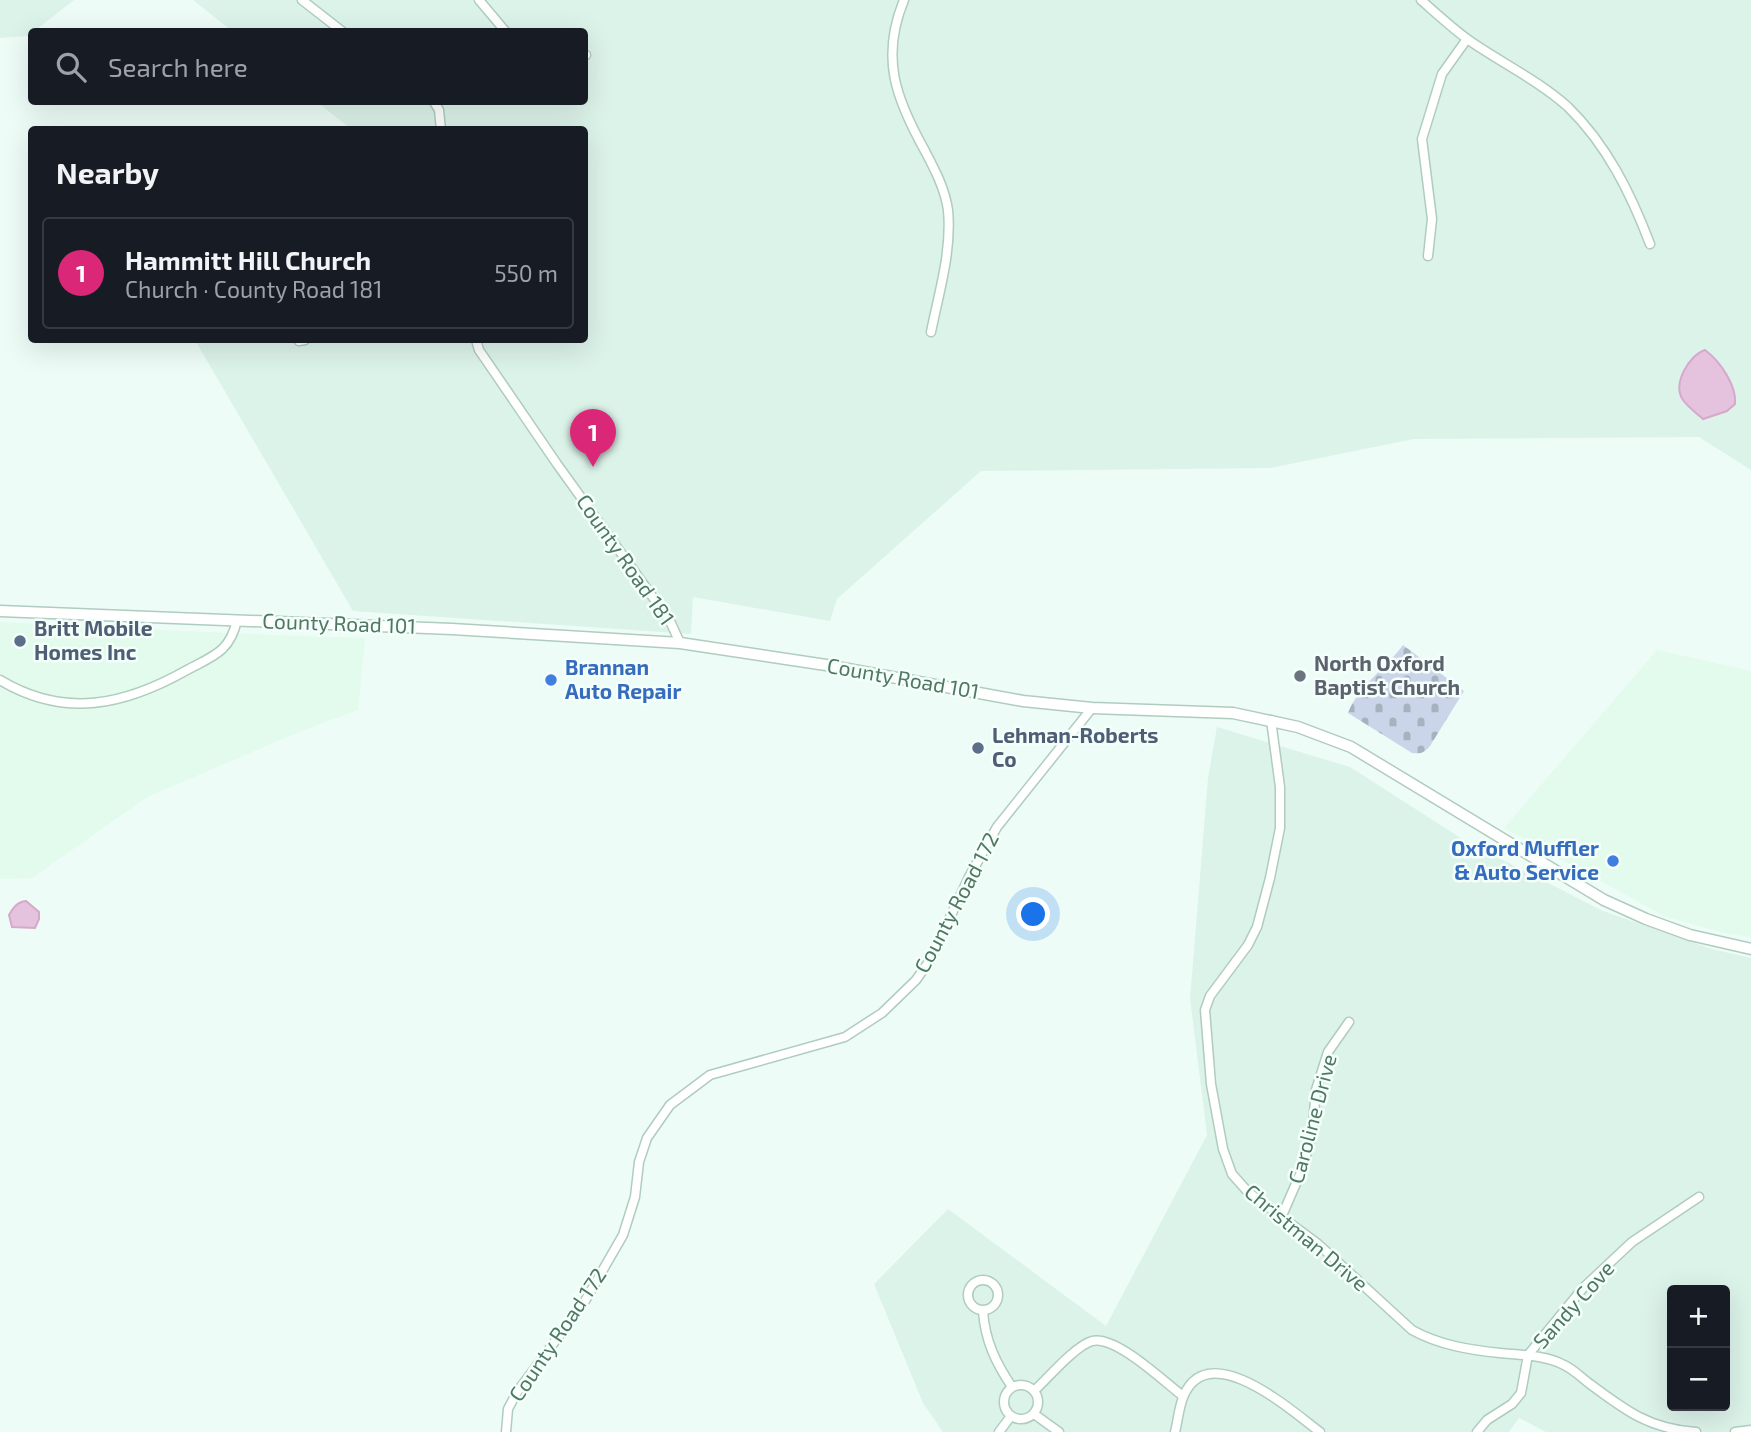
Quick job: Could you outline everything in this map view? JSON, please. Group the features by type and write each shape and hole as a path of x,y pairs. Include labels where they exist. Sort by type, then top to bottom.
{"street":[{"path":"302,0 338,28"},
{"path":"479,0 503,28"},
{"path":"904,0 895,20 892,39 893,76 911,126 943,188 948,210 948,245 931,331"},
{"path":"1421,0 1467,39 1547,90 1588,129 1626,186 1650,244"},
{"path":"1429,256 1432,219 1422,139 1442,74 1467,39"},
{"path":"436,105 441,126"},
{"name":"County Road 181","path":"478,343 489,366 670,621 680,643"},
{"name":"County Road 101","path":"0,611 452,629 680,643 825,665 1023,701 1092,708 1222,712 1271,720 1351,747 1604,900 1690,935 1751,948"},
{"path":"0,680 18,691 63,702 82,704 136,695 155,688 220,652 233,638 237,620"},
{"name":"County Road 172","path":"506,1432 508,1409 517,1392 585,1301 622,1235 635,1197 647,1138 661,1115 683,1093 710,1075 845,1037 883,1013 916,980 930,960 969,877 997,827 1092,708"},
{"name":"Christman Drive","path":"1271,720 1280,787 1280,828 1270,878 1257,927 1248,945 1210,996 1205,1018 1211,1084 1223,1149 1232,1174 1248,1192 1318,1244 1412,1330 1430,1340 1455,1346 1528,1355 1563,1364 1627,1412 1644,1421 1659,1427 1696,1432"},
{"name":"Caroline Drive","path":"1281,1218 1301,1172 1312,1135 1316,1090 1328,1052 1349,1022"},
{"name":"Sandy Cove","path":"1477,1432 1487,1420 1512,1404 1521,1393 1528,1355 1583,1288 1632,1242 1699,1197"},
{"path":"983,1311 991,1352 1012,1387"},
{"path":"1034,1391 1077,1350 1092,1341 1101,1340 1117,1346 1183,1396"},
{"path":"1175,1432 1183,1396 1194,1382 1201,1378 1226,1375 1261,1388 1320,1432"},
{"path":"1026,1386 1034,1391 1038,1400 1034,1414 1020,1420 1007,1412 1005,1396 1012,1387 1026,1386"},
{"path":"1034,1414 1059,1432"},
{"path":"999,1432 1011,1416"},
{"path":"1735,1432 1751,1430"}],"shaded area":[{"path":"0,0 74,0 38,28 28,28 28,36 0,38"},
{"path":"193,0 1751,0 1751,470 1699,437 1414,439 1270,468 981,471 837,599 830,621 693,597 691,634 353,611 197,343 588,343 588,126 347,126 321,105 588,105 588,28 228,28"},
{"path":"1705,350 1726,374 1733,390 1735,404 1727,411 1703,419 1683,400 1680,386 1688,364"},
{"path":"0,622 365,638 358,710 301,731 147,797 32,878 0,879"},
{"path":"1657,650 1751,671 1751,937 1729,934 1666,917 1504,828"},
{"path":"1217,727 1350,767 1464,840 1603,911 1712,949 1751,958 1751,1432 1546,1432 1519,1418 1509,1432 943,1432 923,1403 874,1284 948,1209 1106,1326 1207,1135 1190,999 1208,778"},
{"path":"26,901 39,912 35,928 12,927 9,915 18,904"}],"green space":[{"path":"1403,645 1464,691 1430,746 1420,753 1412,753 1348,713 1366,685"}],"place":[{"name":"Hammitt Hill Church","path":"593,467"},
{"name":"Britt Mobile Homes Inc","path":"20,641"},
{"name":"North Oxford Baptist Church","path":"1300,676"},
{"name":"Brannan Auto Repair","path":"551,680"},
{"name":"Lehman-Roberts Co","path":"978,748"},
{"name":"Oxford Muffler & Auto Service","path":"1613,861"}]}
